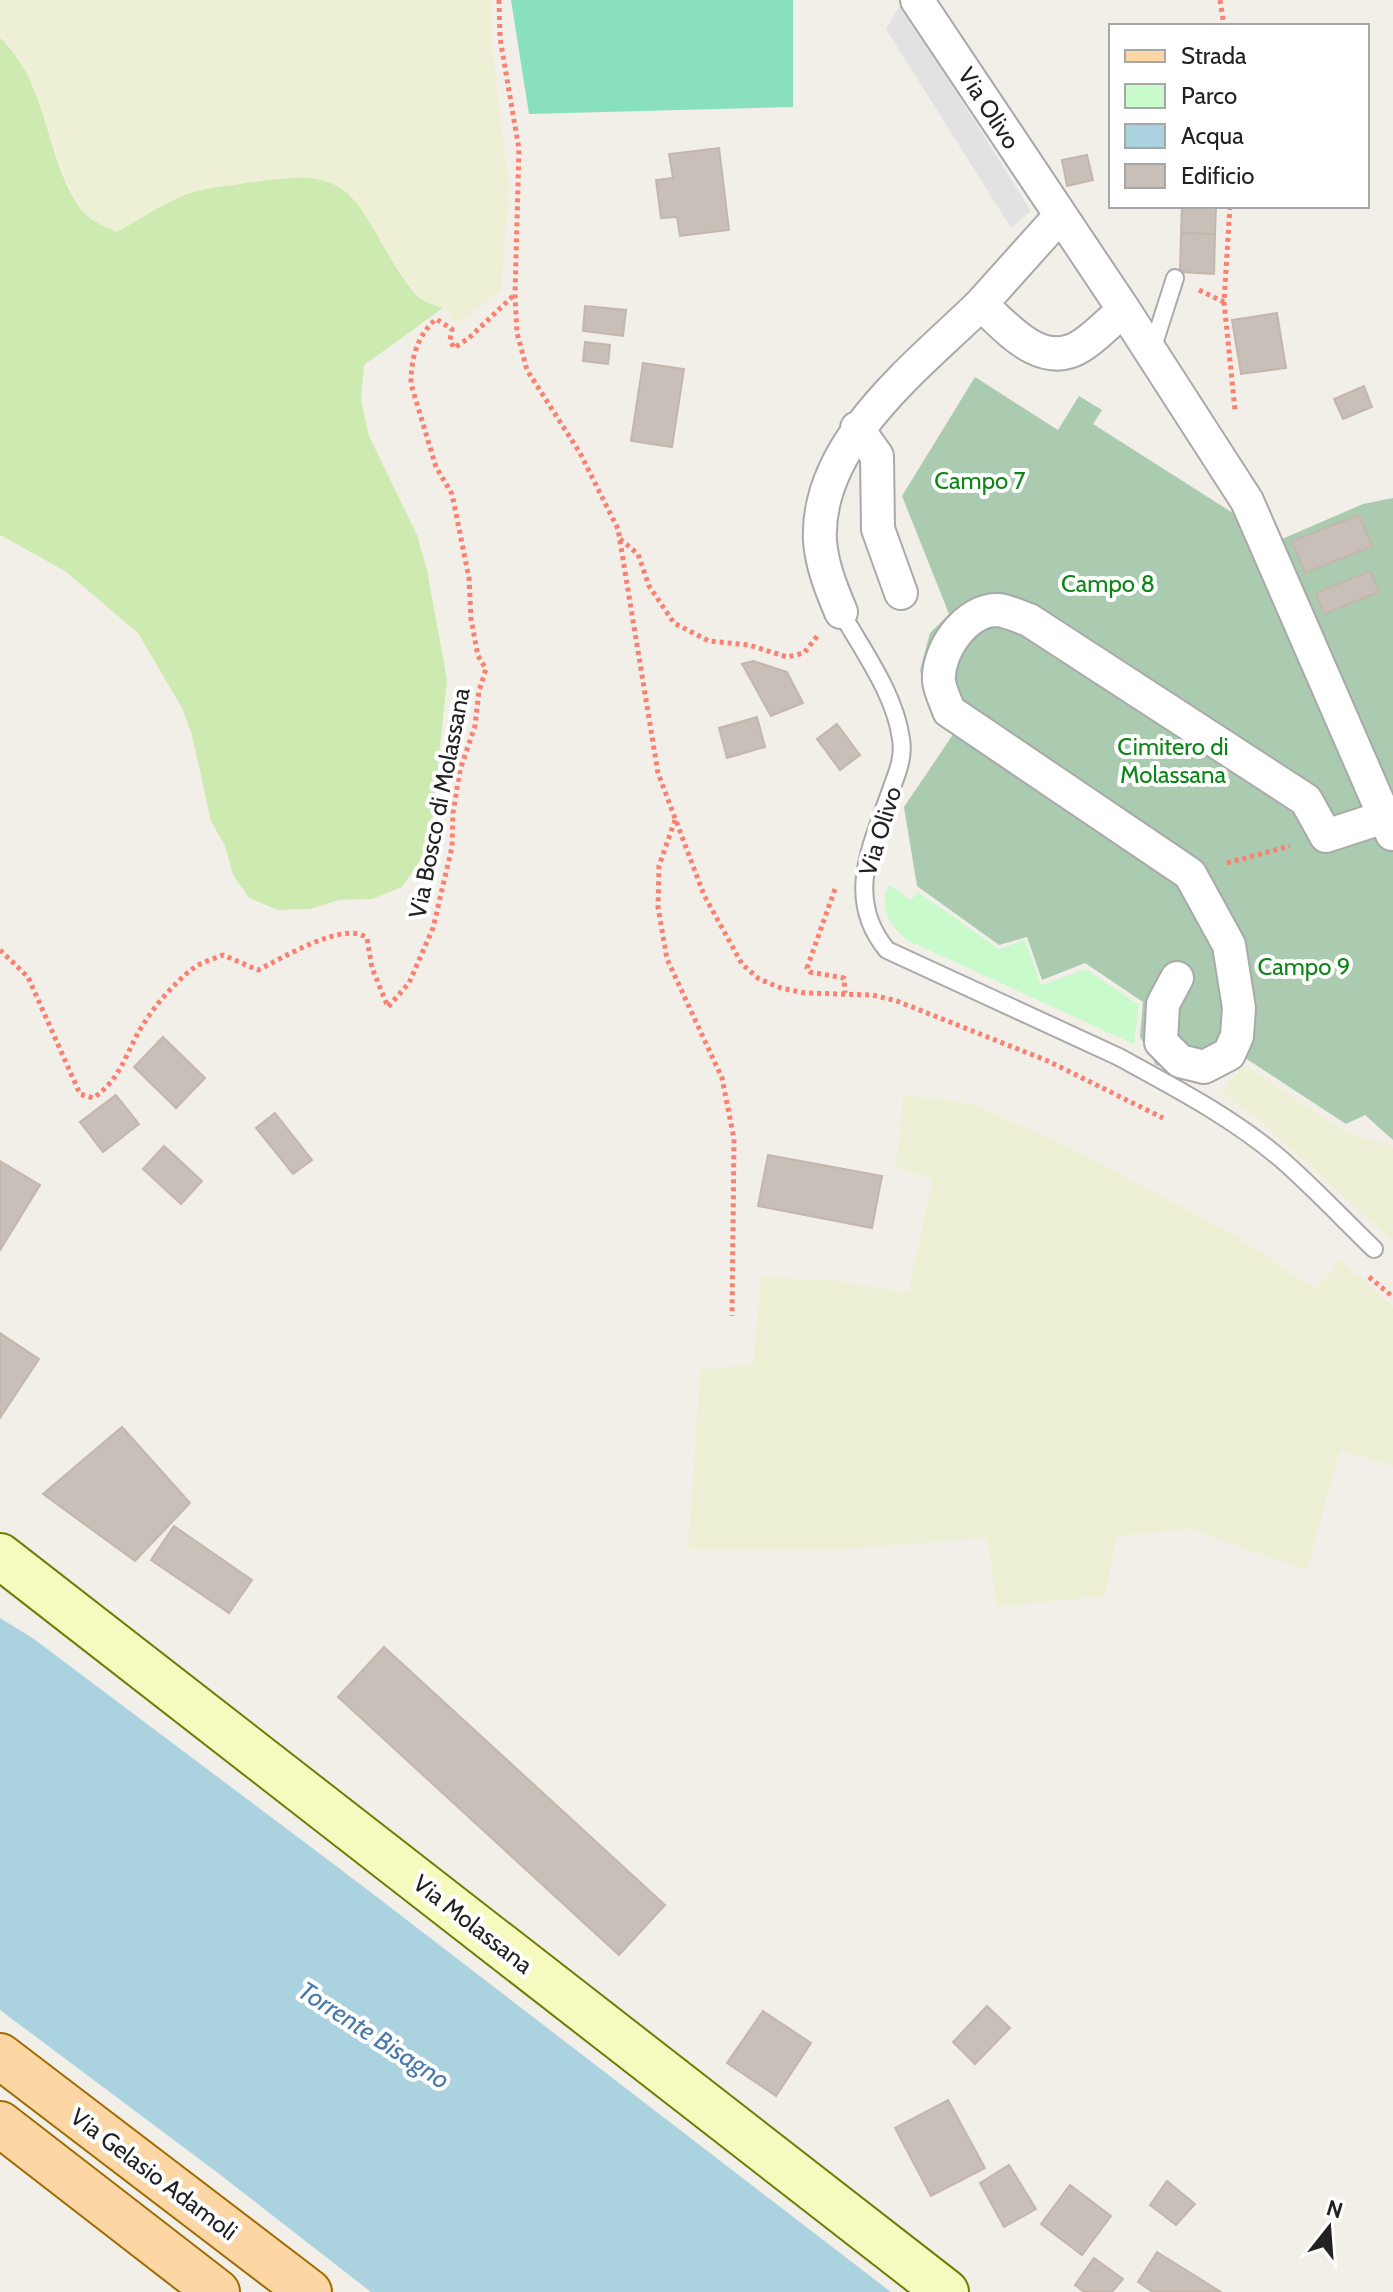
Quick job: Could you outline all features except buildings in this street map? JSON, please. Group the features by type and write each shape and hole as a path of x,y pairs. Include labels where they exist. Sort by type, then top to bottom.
{"main road":[{"name":"Via Molassana","path":"0,1556 946,2292"},
{"name":"Via Gelasio Adamoli","path":"0,2056 309,2292"},
{"path":"0,2124 217,2292"}],"street":[{"name":"Via Olivo","path":"917,0 1247,501 1388,827"},
{"name":"Via Olivo","path":"841,612 825,574 820,542 821,516 827,489 857,428 981,304 1060,216"},
{"path":"981,304 1013,335 1036,351 1060,353 1079,348 1124,310"},
{"path":"857,428 877,456 878,529 901,593"},
{"path":"1177,978 1163,1004 1161,1042 1180,1061 1204,1067 1229,1054 1237,1036 1239,1008 1229,945 1190,874 949,711 939,680 945,653 957,629 979,614 999,610 1029,620 1306,800 1326,836 1388,827"}],"lane":[{"path":"1151,353 1175,278"},
{"name":"Via Olivo","path":"841,612 895,714 902,741 901,762 864,873 868,917 887,950 1119,1057 1168,1085 1280,1158 1374,1249"}],"path":[{"path":"499,0 500,38 519,149 515,295 517,333 527,370 580,453 618,529 658,773 704,895 749,972 759,979 795,992 872,995 897,1001 1048,1061 1171,1122"},
{"path":"1220,0 1224,24"},
{"path":"1230,208 1224,302 1231,393 1238,423"},
{"name":"Via Bosco di Molassana","path":"0,950 28,977 80,1094 93,1098 104,1091 119,1072 139,1031 161,1001 195,967 223,955 258,970 312,944 345,932 359,932 367,938 372,968 388,1007 399,998 409,983 433,928 452,847 453,813 460,770 475,726 479,691 486,669 478,656 471,619 469,578 452,494 436,467 411,384 411,370 417,343 436,319 452,329 450,340 454,348 515,295"},
{"path":"620,539 638,554 649,586 674,623 709,641 749,645 787,657 804,653 841,612"},
{"path":"675,819 659,866 658,907 667,959 722,1078 734,1139 732,1316"},
{"path":"1190,874 1326,836"},
{"path":"845,993 844,978 810,972 807,968 840,873 847,870 864,873"},
{"path":"1359,1268 1393,1297"}],"green space":[{"path":"0,0 491,0 491,38 509,189 501,291 457,324 443,308 419,298 383,247 363,211 287,176 192,193 117,232 96,223 82,210 63,172 34,87 12,49 0,38"},
{"path":"511,0 793,0 793,107 529,114"},
{"path":"0,38 29,77 69,189 81,209 97,223 117,232 163,205 193,192 216,187 300,178 328,182 341,188 363,212 414,293 443,308 364,365 361,401 369,436 417,535 427,570 447,680 432,824 422,858 402,887 372,899 339,900 310,909 278,910 249,898 233,875 225,846 211,821 192,735 182,708 138,633 65,571 0,535"},
{"name":"Cimitero di Molassana","path":"975,377 1058,430 1079,396 1102,410 1093,424 1236,515 1247,544 1277,533 1282,539 1363,504 1393,498 1393,1140 1365,1115 1346,1124 1242,1056 1222,1078 1188,1075 1156,1065 1140,1037 1143,1002 1085,963 1042,980 1027,937 999,945 917,886 904,807 954,733 928,706 920,670 930,633 949,614 902,496"},
{"path":"889,885 911,900 918,892 999,949 1025,940 1041,985 1086,969 1139,1005 1134,1044 907,940 895,928 885,909"},
{"path":"1244,1065 1349,1134 1393,1147 1393,1241 1259,1120 1221,1092"},
{"path":"903,1095 969,1103 1067,1146 1231,1233 1315,1289 1340,1260 1393,1306 1393,1466 1340,1450 1307,1570 1189,1529 1117,1536 1105,1596 997,1607 987,1538 844,1549 688,1549 700,1370 753,1364 761,1277 829,1280 908,1292 933,1179 896,1168"}],"shaded area":[{"path":"901,4 1031,211 1011,228 886,29"}],"water":[{"name":"Torrente Bisagno","path":"0,1618 34,1639 360,1884 891,2292 371,2292 0,2010"}],"park label":[{"name":"Campo 7","path":"980,480"},
{"name":"Campo 8","path":"1108,583"},
{"name":"Campo 9","path":"1304,966"}]}
